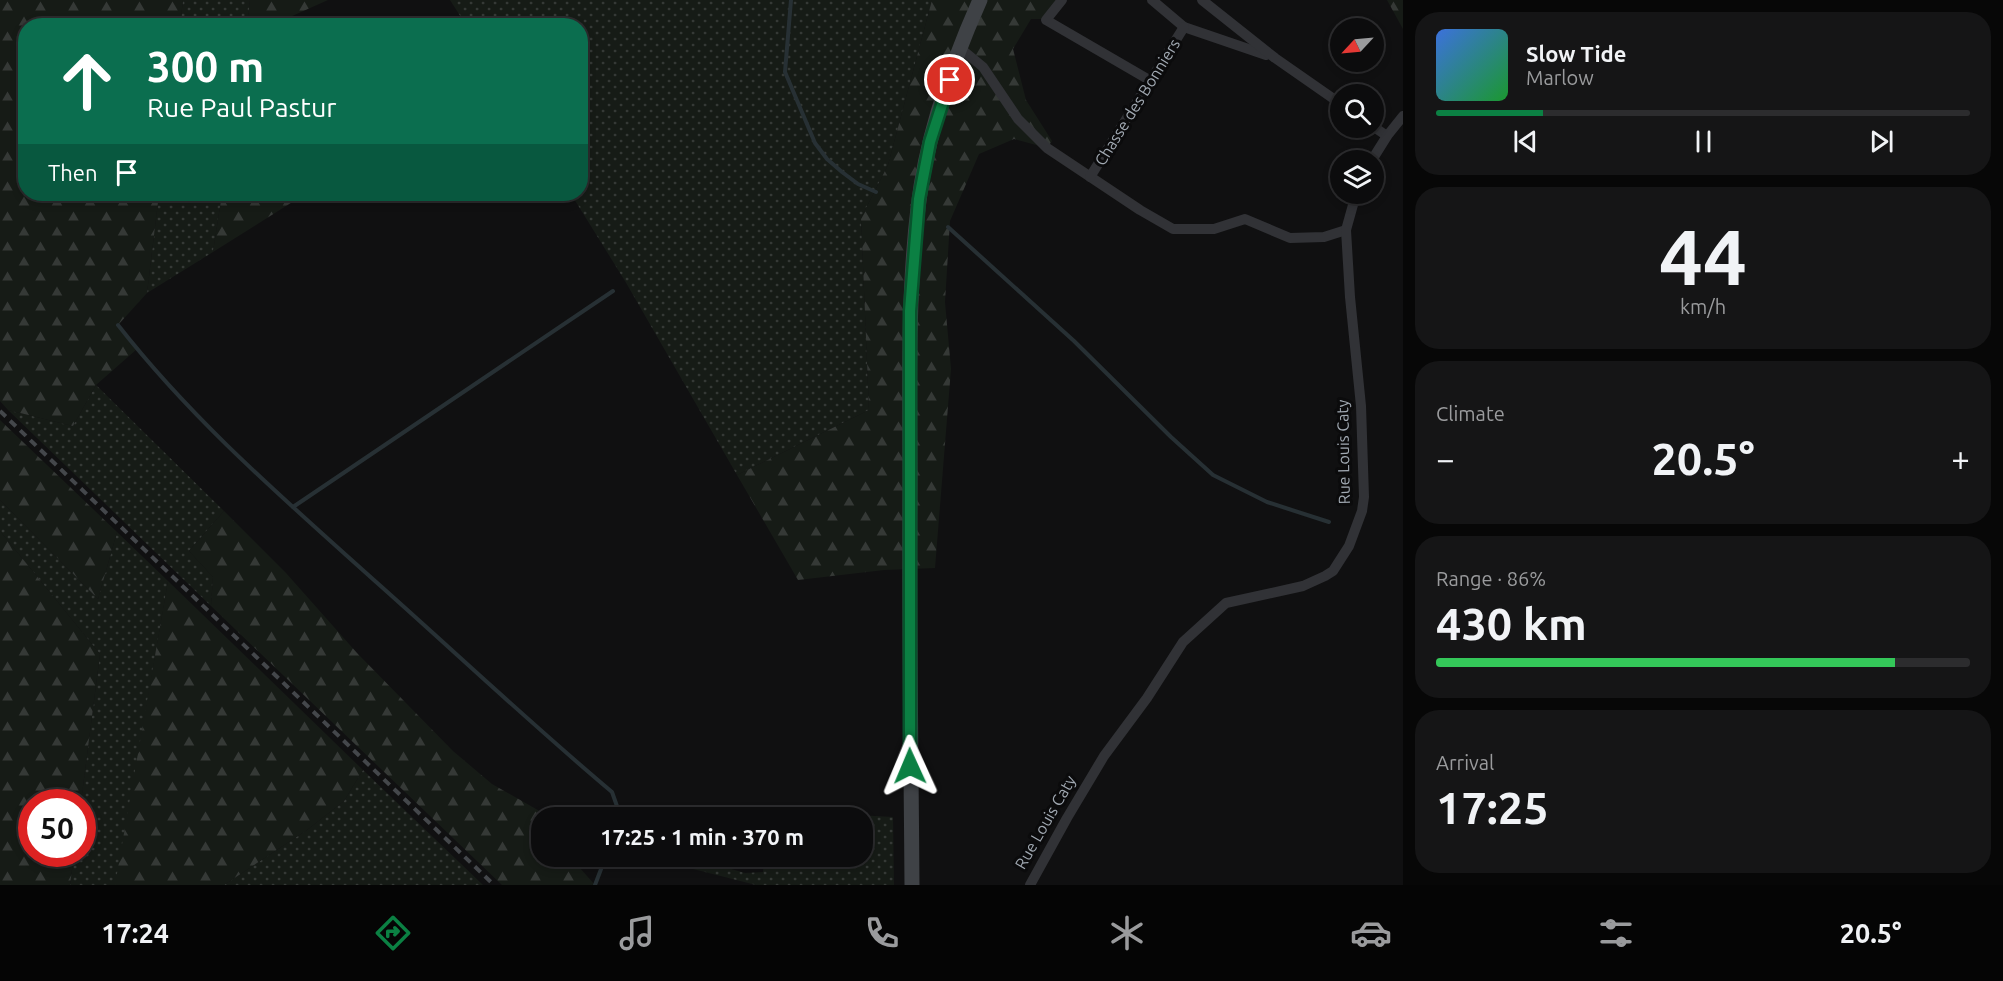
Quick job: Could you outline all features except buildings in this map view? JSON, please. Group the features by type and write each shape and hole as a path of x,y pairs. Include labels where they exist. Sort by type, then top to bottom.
{"main road":[{"path":"912,885 909,680 910,311 918,209 930,142 960,48 980,0"}],"street":[{"path":"1062,0 1046,20 1151,81"},
{"path":"1152,0 1184,27 1275,58"},
{"path":"1202,0 1275,58 1330,96"},
{"name":"Chasse des Bonniers","path":"1090,177 1184,27"},
{"name":"Chasse des Bonniers","path":"960,48 983,67 1018,119 1047,148 1140,210 1173,229 1214,230 1245,219 1290,238 1324,237 1346,230"},
{"path":"1378,150 1403,116"},
{"name":"Rue Louis Caty","path":"1030,885 1066,818 1104,756 1147,698 1183,642 1226,603 1303,585 1325,576 1333,571 1349,546 1362,511 1364,497 1361,406 1346,230 1353,204"}],"green space":[{"path":"0,0 183,0 181,18 18,18 18,201 158,201 147,293 118,325 137,349 96,385 73,426 8,410 0,401"},
{"path":"183,0 250,0 248,18 181,18"},
{"path":"250,0 328,0 288,18 248,18"},
{"path":"450,0 932,0 888,165 861,218 869,410 737,475 625,281 575,201 588,201 588,18 462,18"},
{"path":"932,0 1057,0 1044,19 1031,19 1013,49 1026,100 1052,141 1047,148 1014,139 979,154 950,221 945,302 951,369 935,568 884,570 798,580 737,475 869,410 861,218 888,165"},
{"path":"1387,0 1403,0 1403,29"},
{"path":"158,201 221,201 213,252 147,293"},
{"path":"221,201 294,201 213,252"},
{"path":"96,385 224,511 189,551 213,577 211,606 8,410 73,426"},
{"path":"0,420 117,532 98,599 0,500"},
{"path":"0,500 98,599 117,532 168,581 116,885 70,885 72,867 96,867 96,789 83,789 100,654 0,531"},
{"path":"224,511 286,573 357,653 453,751 492,784 532,807 531,867 579,867 595,885 502,885 211,606 213,577 189,551"},
{"path":"0,531 100,654 83,789 18,789 18,867 72,867 70,885 0,885"},
{"path":"168,581 363,770 344,801 307,830 224,885 115,885"},
{"path":"363,770 483,885 224,885 307,830 344,801"},
{"path":"873,816 893,817 894,885 756,885 685,867 724,867 745,873 763,872 763,867 873,867"}],"waterway":[{"path":"791,0 785,72 815,143 827,159 842,172 858,184 876,192"},
{"path":"948,227 1074,341 1213,475 1267,502 1329,522"},
{"path":"293,507 613,291"},
{"path":"118,325 177,394 241,459 522,714 612,792 617,807"},
{"path":"595,885 602,867"}],"railway":[{"path":"0,411 494,885"}],"route":[{"path":"910,766 910,311 919,199 930,142 950,80"}]}
